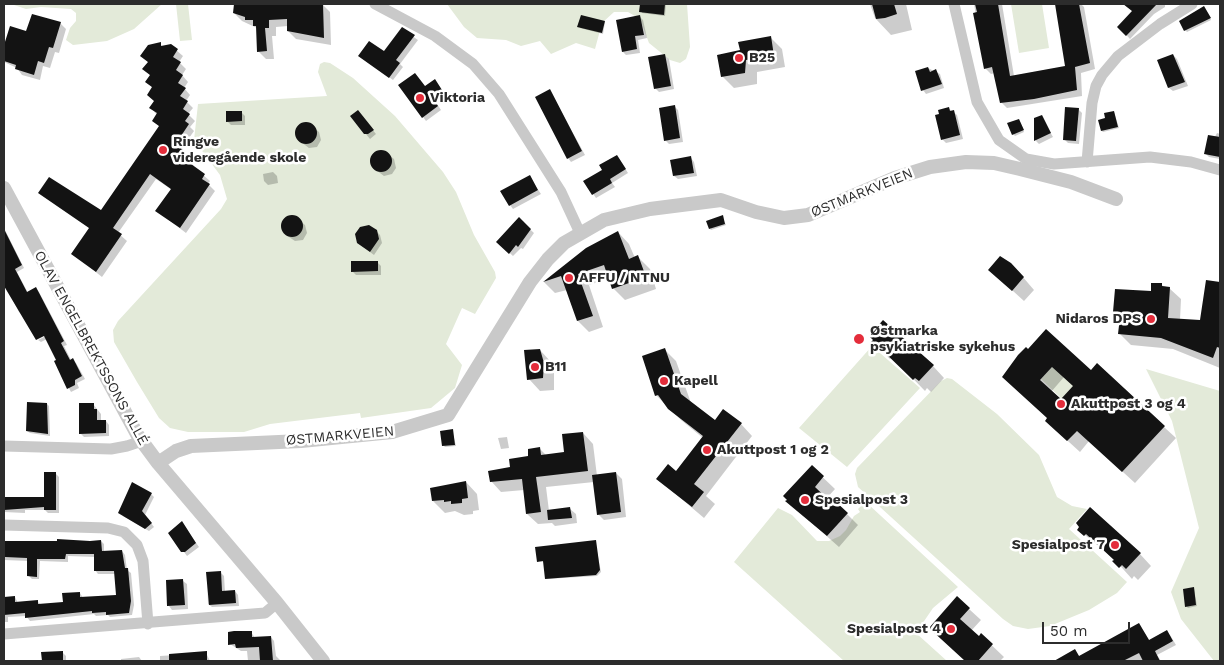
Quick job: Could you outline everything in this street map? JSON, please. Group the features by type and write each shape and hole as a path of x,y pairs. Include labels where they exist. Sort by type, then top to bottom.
{"street":[{"path":"375,4 435,36 473,64 499,94 561,192 580,233"},
{"path":"954,4 977,102 999,140 1026,159 1054,164 1150,157 1191,162 1220,170"},
{"path":"1087,162 1092,103 1096,86 1102,75 1118,56 1160,24 1192,4"},
{"name":"ØSTMARKVEIEN","path":"158,464 176,451 191,446 301,441 392,432 448,415 530,282 548,259 564,243 604,220 626,214 721,200 756,212 784,218 808,215 895,178 930,167 966,162 994,164 1020,169 1071,182 1116,199"},
{"name":"OLAV ENGELBREKTSSONS ALLÉ","path":"4,188 142,441 158,464 277,603 323,661"},
{"path":"4,446 111,449 142,441"},
{"path":"4,525 108,528 124,532 137,545 143,560 148,624"},
{"path":"4,634 148,624 265,613 277,603"}],"green space":[{"path":"11,4 162,4 134,29 107,41 73,45 66,40 70,28 76,21 76,13 71,9 41,7 26,9"},
{"path":"176,4 188,4 192,40 180,41"},
{"path":"447,4 687,4 690,47 686,59 680,63 670,60 649,43 640,19 628,12 614,12 602,23 595,49 576,43 551,54 540,41 521,46 506,40 477,38 464,27"},
{"path":"1011,4 1042,4 1049,48 1019,53"},
{"path":"324,62 330,63 353,78 395,116 443,172 456,192 474,235 495,272 496,278 475,314 462,308 446,344 462,365 455,388 431,408 361,418 360,413 270,424 244,432 188,432 170,428 159,418 137,382 114,342 113,330 118,321 221,209 227,199 220,175 194,140 198,104 327,96 318,72 320,64"},
{"path":"872,346 920,388 847,467 799,428"},
{"path":"1053,366 1074,386 1062,399 1041,379"},
{"path":"1146,369 1220,391 1220,661 1214,661 1181,619 1171,592 1199,528 1172,421"},
{"path":"947,378 952,379 997,414 1039,455 1057,497 1072,506 1087,509 1069,529 1127,582 1117,593 1089,610 1050,626 1028,629 1013,626 858,487 855,474 857,468 941,381"},
{"path":"864,503 868,504 958,587 933,608 916,633 947,661 844,661 734,562 778,508 792,515 817,541 829,541 840,536 846,530 854,516 860,512 858,509"}],"building":[{"path":"234,4 323,4 324,38 287,31 287,19 269,20 269,28 265,28 267,51 257,52 256,26 253,26 253,20 245,20 245,17 233,13"},
{"path":"640,4 665,4 664,15 639,12"},
{"path":"872,4 894,4 897,14 876,19"},
{"path":"975,4 998,4 1010,76 1065,66 1055,4 1079,4 1090,63 1075,67 1077,90 1034,99 1000,103 992,67 984,69 973,13 977,12"},
{"path":"1123,4 1157,4 1126,36 1117,27 1132,11"},
{"path":"1204,6 1211,18 1184,31 1179,21"},
{"path":"32,14 61,22 53,48 49,47 44,63 38,61 34,75 15,69 16,65 4,61 4,45 10,26 26,31"},
{"path":"581,15 605,21 602,33 577,27"},
{"path":"640,15 644,35 635,36 637,49 622,52 616,20"},
{"path":"402,27 415,35 396,60 400,63 389,78 358,56 369,41 384,51"},
{"name":"B25","path":"771,36 774,56 746,60 745,73 721,77 717,55 740,50 738,42"},
{"name":"Ringve videregående skole","path":"161,42 161,46 171,44 178,49 173,57 181,62 176,70 183,75 178,83 186,88 180,96 188,101 183,109 190,114 185,121 189,124 177,142 191,164 205,174 202,179 210,184 180,228 155,211 171,189 150,174 113,228 122,234 96,272 71,254 89,228 38,193 49,177 101,210 159,126 152,121 157,113 149,108 154,101 147,95 152,87 145,82 150,75 142,69 148,62 140,56 148,45"},
{"path":"665,54 671,86 654,89 648,57"},
{"path":"1173,54 1185,82 1168,88 1157,60"},
{"path":"928,67 930,72 936,69 942,84 921,91 915,71"},
{"name":"Viktoria","path":"415,73 425,86 435,79 442,90 432,97 438,106 422,118 398,85"},
{"path":"550,89 582,151 567,159 535,97"},
{"path":"675,105 680,138 664,141 659,108"},
{"path":"949,107 950,111 954,110 960,135 941,140 935,115 939,114 938,110"},
{"path":"1065,107 1079,108 1076,141 1063,140"},
{"path":"358,110 374,130 368,134 364,134 350,116"},
{"path":"226,111 242,111 242,121 226,122"},
{"path":"1114,111 1118,127 1101,131 1098,120 1105,118 1104,113"},
{"path":"1042,115 1051,133 1034,141 1034,118"},
{"path":"1019,119 1024,130 1012,135 1007,123"},
{"path":"302,122 310,122 317,129 317,137 310,144 302,144 295,137 295,129"},
{"path":"1208,135 1220,137 1220,157 1204,154"},
{"path":"377,150 385,150 392,157 392,165 385,172 377,172 370,165 370,157"},
{"path":"617,155 626,169 610,179 612,183 592,195 583,181 602,170 599,165"},
{"path":"691,156 694,173 673,176 670,160"},
{"path":"530,175 538,190 509,206 500,191"},
{"path":"288,215 296,215 303,222 303,230 296,237 288,237 281,230 281,222"},
{"path":"723,215 725,224 709,229 706,221"},
{"path":"519,217 531,229 518,247 516,245 509,254 496,242"},
{"path":"369,225 377,230 379,239 370,252 357,243 355,234 360,227"},
{"path":"4,229 22,265 15,269 27,292 36,287 64,341 61,343 70,360 73,358 82,376 75,380 75,385 67,389 44,336 36,340 4,286"},
{"path":"618,231 629,259 638,255 646,277 612,289 604,265 578,274 593,316 577,321 561,276 543,282 586,248"},
{"path":"1000,256 1011,263 1024,277 1012,291 988,270"},
{"path":"351,261 378,261 378,271 351,272"},
{"name":"Nidaros DPS","path":"1206,280 1220,282 1220,348 1217,347 1213,358 1161,338 1118,334 1120,317 1116,317 1116,312 1113,312 1115,289 1151,291 1151,283 1162,283 1162,286 1170,287 1168,318 1200,320"},
{"path":"883,320 934,365 919,381 915,378 913,380 879,347 878,349 871,342 873,340 869,336"},
{"name":"Akuttpost 3 og 4","path":"1046,329 1091,370 1097,363 1165,426 1122,472 1077,431 1067,441 1045,421 1047,418 1002,377 1018,355 1026,347 1028,349","holes":["1052,367 1073,386 1061,399 1040,380"]},
{"name":"Akuttpost 1 og 2","path":"665,348 681,394 715,420 723,409 742,423 694,484 704,492 692,507 656,479 668,464 676,471 703,436 668,409 658,395 655,396 642,356"},
{"name":"B11","path":"540,349 544,363 543,378 527,380 524,350"},
{"path":"27,402 47,403 48,434 26,431"},
{"path":"79,403 94,403 94,409 97,409 97,420 106,420 106,433 79,434"},
{"path":"453,429 455,445 442,446 440,431"},
{"path":"583,432 588,471 536,477 541,512 526,514 522,479 490,482 488,471 510,467 509,459 528,456 528,449 540,447 541,455 564,452 562,434"},
{"name":"Spesialpost 3","path":"812,465 824,476 815,487 833,504 835,501 848,513 827,536 785,501 787,500 783,496"},
{"path":"44,472 56,472 56,510 44,510 44,507 4,510 4,497 44,497"},
{"path":"616,472 621,512 597,515 592,475"},
{"path":"466,481 468,498 462,499 462,503 451,504 451,501 444,502 444,500 432,501 430,488"},
{"path":"132,482 152,493 142,511 152,523 145,529 118,513"},
{"path":"570,507 572,518 548,520 547,510"},
{"name":"Spesialpost 7","path":"1090,507 1141,553 1126,569 1122,565 1119,568 1112,561 1114,560 1086,534 1084,536 1077,530 1079,527 1076,523"},
{"path":"182,521 196,543 185,552 181,552 168,533"},
{"path":"57,539 101,540 102,551 122,550 125,568 128,568 131,601 129,613 106,615 106,612 92,613 92,611 25,618 25,613 4,615 4,597 15,596 15,602 38,600 38,604 63,602 62,593 80,592 80,597 116,595 114,571 94,571 94,554 66,554 65,559 37,559 37,577 27,576 27,558 5,557 4,541 57,541"},
{"path":"596,540 600,570 596,575 545,579 543,561 537,562 535,547"},
{"path":"221,571 222,591 235,590 236,603 209,605 206,572"},
{"path":"183,579 185,605 167,606 166,580"},
{"path":"1194,587 1196,605 1185,607 1183,589"},
{"name":"Spesialpost 4","path":"957,596 970,608 960,619 979,636 981,633 993,644 978,661 965,661 929,628"},
{"path":"1139,623 1149,640 1167,630 1173,641 1155,651 1160,661 1143,661 1139,653 1123,661 1054,661 1075,649 1079,656"},
{"path":"252,631 252,637 271,636 273,661 260,661 259,647 236,648 235,644 228,645 228,632"},
{"path":"63,651 63,661 42,661 41,652"},
{"path":"207,651 207,661 169,661 169,654"}],"place":[{"name":"B25","path":"739,58"},
{"name":"Viktoria","path":"420,98"},
{"name":"Ringve videregående skole","path":"163,150"},
{"name":"AFFU / NTNU","path":"569,278"},
{"name":"Nidaros DPS","path":"1151,319"},
{"name":"Østmarka psykiatriske sykehus","path":"859,339"},
{"name":"B11","path":"535,367"},
{"name":"Kapell","path":"664,381"},
{"name":"Akuttpost 3 og 4","path":"1061,404"},
{"name":"Akuttpost 1 og 2","path":"707,450"},
{"name":"Spesialpost 3","path":"805,500"},
{"name":"Spesialpost 7","path":"1115,545"},
{"name":"Spesialpost 4","path":"951,629"}]}
